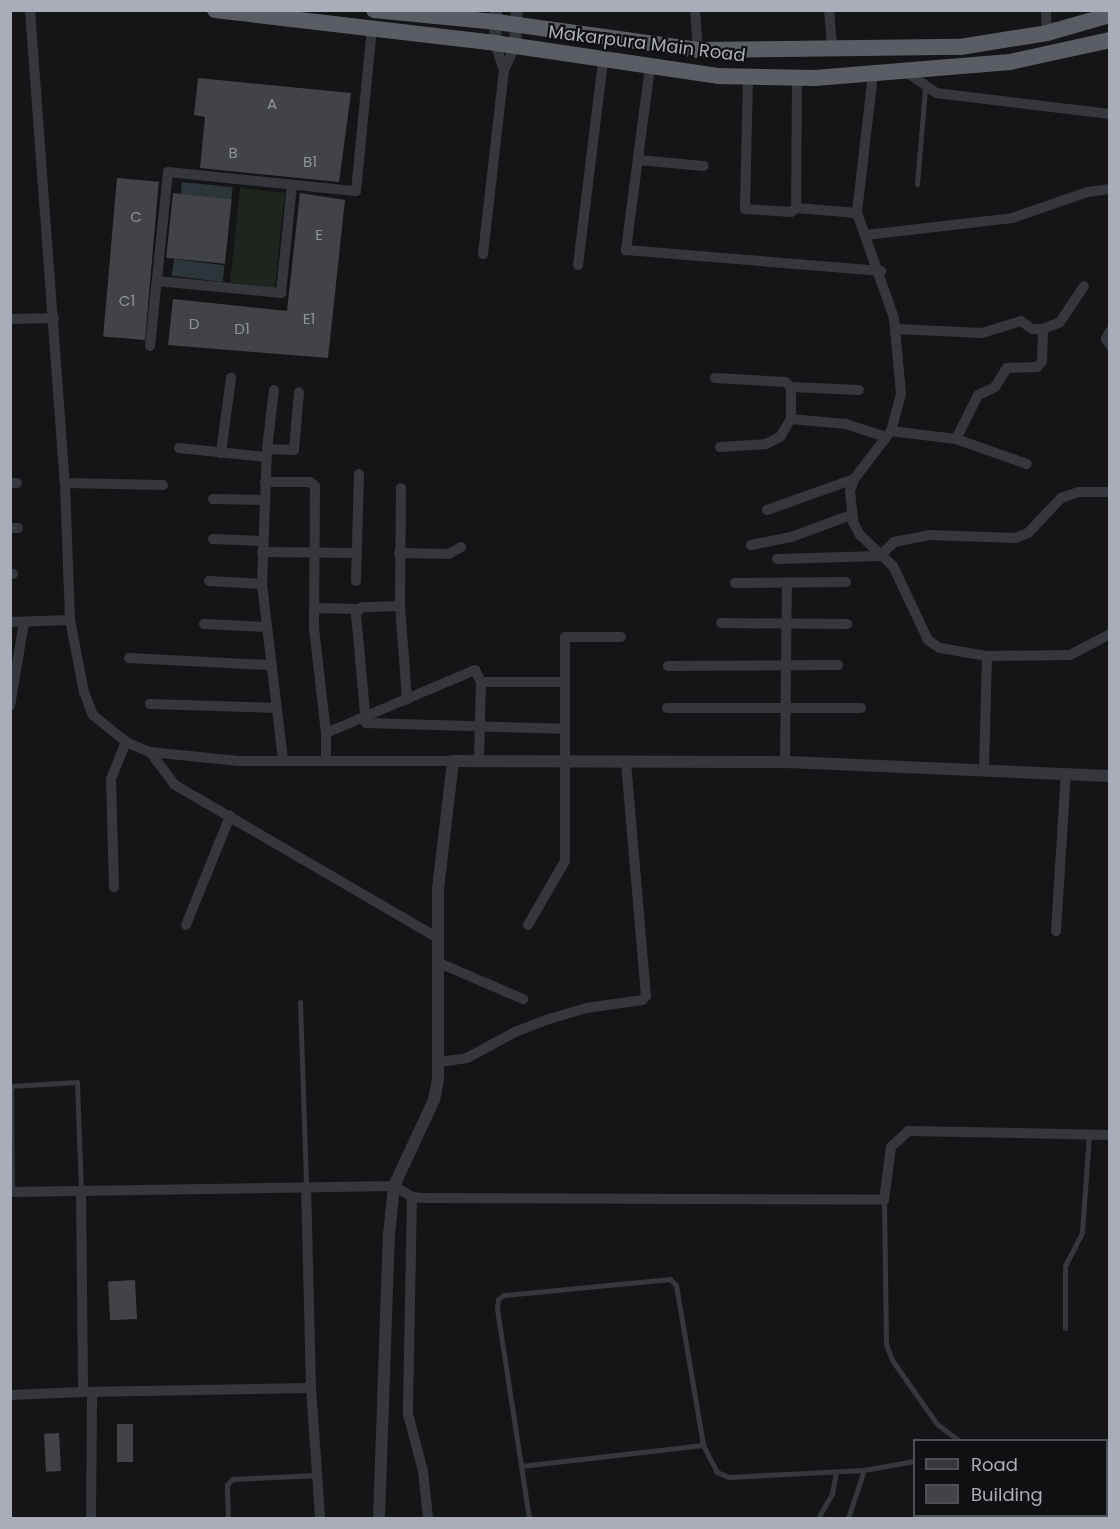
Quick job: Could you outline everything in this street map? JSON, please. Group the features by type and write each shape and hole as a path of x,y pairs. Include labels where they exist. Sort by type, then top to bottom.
{"highway":[{"name":"Makarpura Main Road","path":"215,10 495,43 650,67 748,76 873,74 1010,62 1110,40"},
{"name":"Makarpura Main Road","path":"374,10 517,18 698,50 960,46 1047,33 1110,15"}],"street":[{"path":"30,10 65,483 70,620 84,692 93,715 126,742 150,752 239,761 479,759 784,762 1110,776"},
{"path":"695,10 698,50"},
{"path":"829,10 832,48"},
{"path":"1046,10 1047,33"},
{"path":"497,16 495,43 504,70"},
{"path":"483,254 504,70 515,46 517,18"},
{"path":"150,346 168,172 356,191 372,28"},
{"path":"578,266 603,61"},
{"path":"650,67 628,251 881,271"},
{"path":"905,72 925,88 936,93 1110,114"},
{"path":"767,510 854,479 889,434 901,394 896,329 881,271 857,213 873,74"},
{"path":"748,76 745,209 791,212 796,208 857,213"},
{"path":"796,77 796,208"},
{"path":"638,159 704,166"},
{"path":"157,281 280,293 292,185"},
{"path":"866,235 1012,218 1088,192 1110,189"},
{"path":"896,329 982,333 1021,321 1032,329 1043,329 1060,322 1084,286"},
{"path":"10,319 54,318"},
{"path":"956,439 978,394 995,387 1007,368 1013,365 1030,368 1042,361 1043,329"},
{"path":"1110,331 1106,339 1110,345"},
{"path":"221,453 231,378"},
{"path":"715,378 784,382 791,387 859,390"},
{"path":"720,447 766,444 780,437 791,420 791,387"},
{"path":"274,390 266,453 262,584 269,665 283,761"},
{"path":"179,448 221,453 266,453 294,450 299,392"},
{"path":"791,420 846,424 889,434 956,439 1027,464"},
{"path":"356,581 359,474"},
{"path":"854,479 851,515 860,535 893,566 928,640 940,648 987,656 1070,655 1107,641"},
{"path":"265,482 313,483 314,608 319,701 326,733 326,760"},
{"path":"65,483 163,485"},
{"path":"402,488 399,553 400,606 407,700"},
{"path":"777,559 880,556 894,542 920,536 1015,538 1028,533 1061,498 1078,492 1110,492"},
{"path":"213,499 264,500"},
{"path":"752,545 791,537 851,515"},
{"path":"213,539 314,553 355,553"},
{"path":"399,553 449,554 461,547"},
{"path":"208,581 262,584"},
{"path":"784,762 787,582"},
{"path":"735,583 846,582"},
{"path":"314,608 359,609 400,606"},
{"path":"359,609 363,719"},
{"path":"10,622 70,620"},
{"path":"10,706 24,622"},
{"path":"721,623 847,624"},
{"path":"204,624 265,627"},
{"path":"528,925 563,870 565,637 621,637"},
{"path":"984,770 987,656"},
{"path":"129,658 269,665"},
{"path":"668,666 838,665"},
{"path":"326,733 475,670 481,682 479,759"},
{"path":"481,682 564,682"},
{"path":"150,704 276,708"},
{"path":"667,708 861,708"},
{"path":"363,719 373,726 563,729"},
{"path":"114,886 111,779 126,742"},
{"path":"150,752 175,785 438,938"},
{"path":"379,1518 382,1328 394,1186 434,1100 440,1062 437,962 438,889 453,761"},
{"path":"440,1062 467,1058 515,1032 546,1020 586,1008 642,1000 646,996 626,761"},
{"path":"1056,931 1066,774"},
{"path":"186,925 231,816"},
{"path":"437,962 523,999"},
{"path":"11,1192 394,1186 412,1197 884,1200 891,1148 908,1131 1110,1134"},
{"path":"306,1186 311,1388 320,1518"},
{"path":"81,1191 91,1518"},
{"path":"412,1197 408,1414 423,1471 428,1518"},
{"path":"10,1395 311,1388"}],"lane":[{"path":"917,184 925,88"},
{"path":"300,1002 306,1186"},
{"path":"11,1192 11,1086 77,1082 81,1191"},
{"path":"1065,1328 1065,1266 1082,1232 1089,1134"},
{"path":"884,1200 886,1344 892,1360 937,1424 957,1439"},
{"path":"529,1518 496,1309 498,1299 504,1295 670,1279 676,1285 703,1444 717,1472 729,1477 864,1470 913,1461"},
{"path":"521,1466 703,1444"},
{"path":"848,1518 864,1470"},
{"path":"818,1518 832,1494 836,1472"},
{"path":"228,1518 227,1485 232,1479 317,1475"}],"shaded area":[{"path":"182,182 233,187 231,199 181,194"},
{"path":"240,188 285,193 275,287 230,282"},
{"path":"174,259 225,265 223,282 172,276"}],"building":[{"path":"198,78 351,93 339,182 200,168 205,117 194,115"},
{"path":"117,178 159,182 145,340 103,336"},
{"path":"173,193 232,199 225,264 166,258"},
{"path":"300,193 345,200 328,358 168,345 173,299 287,311"},
{"path":"135,1280 137,1319 110,1320 108,1281"},
{"path":"117,1424 133,1424 133,1462 117,1462"},
{"path":"59,1433 61,1471 46,1472 44,1434"}]}
